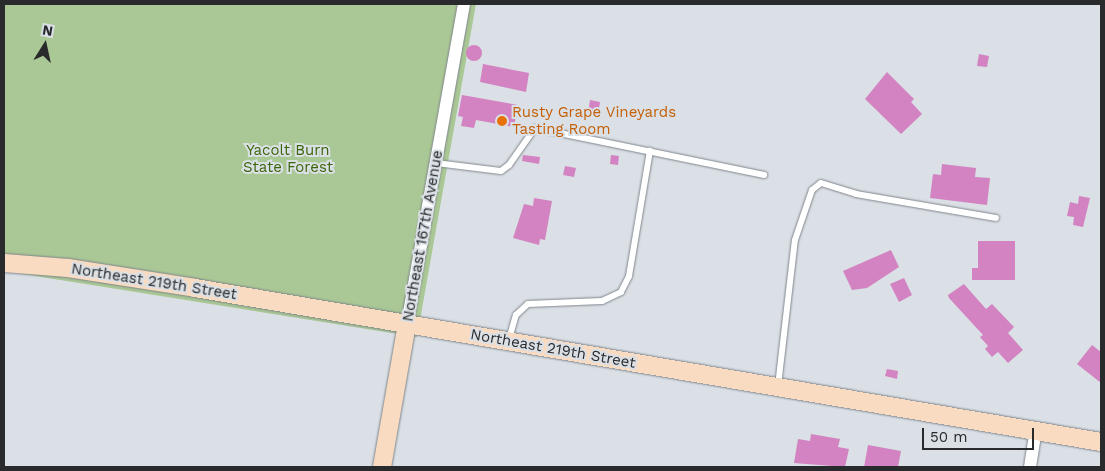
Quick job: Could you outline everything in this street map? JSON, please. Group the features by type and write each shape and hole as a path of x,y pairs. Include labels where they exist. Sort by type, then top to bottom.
{"street":[{"name":"Northeast 167th Avenue","path":"382,467 464,4"},
{"name":"Northeast 219th Street","path":"4,263 68,268 1101,442"},
{"path":"1030,467 1036,430"}],"lane":[{"path":"436,163 500,171 509,165 535,128 764,175"},
{"path":"509,342 516,316 528,304 602,301 622,292 629,276 650,151"},
{"path":"778,387 795,240 812,190 821,183 856,194 996,218"}],"green space":[{"name":"Yacolt Burn State Forest","path":"4,4 476,4 417,337 4,271"}],"building":[{"path":"471,45 477,45 482,50 480,59 471,61 466,56 466,50"},
{"path":"979,54 989,56 987,67 977,66"},
{"path":"483,64 529,73 526,92 480,82"},
{"path":"887,72 914,99 911,102 922,114 901,134 865,99"},
{"path":"462,95 518,105 514,127 476,120 474,128 461,126 463,117 458,116"},
{"path":"590,100 600,102 598,115 588,113"},
{"path":"523,155 540,157 539,164 522,161"},
{"path":"611,155 619,156 618,165 610,164"},
{"path":"942,164 976,168 975,177 990,178 987,205 930,198 933,174 941,175"},
{"path":"565,166 576,168 574,177 563,175"},
{"path":"1079,196 1090,198 1083,227 1073,225 1074,217 1067,216 1070,202 1078,204"},
{"path":"534,198 552,201 545,240 540,239 539,245 513,238 524,204 533,206"},
{"path":"978,241 1015,241 1015,280 972,280 972,268 978,268"},
{"path":"891,250 899,267 867,288 852,290 843,271"},
{"path":"904,278 912,295 899,302 890,284"},
{"path":"964,284 986,309 992,304 1014,327 1008,333 1023,350 1008,363 998,352 992,357 985,349 988,346 980,337 983,335 949,298 948,295"},
{"path":"1092,345 1101,352 1101,383 1077,364"},
{"path":"887,369 898,371 897,379 885,376"},
{"path":"811,434 840,439 838,447 849,449 845,467 794,463 798,439 810,441"},
{"path":"868,445 901,451 898,467 864,467"}],"place":[{"name":"Rusty Grape Vineyards Tasting Room","path":"502,121"}]}
